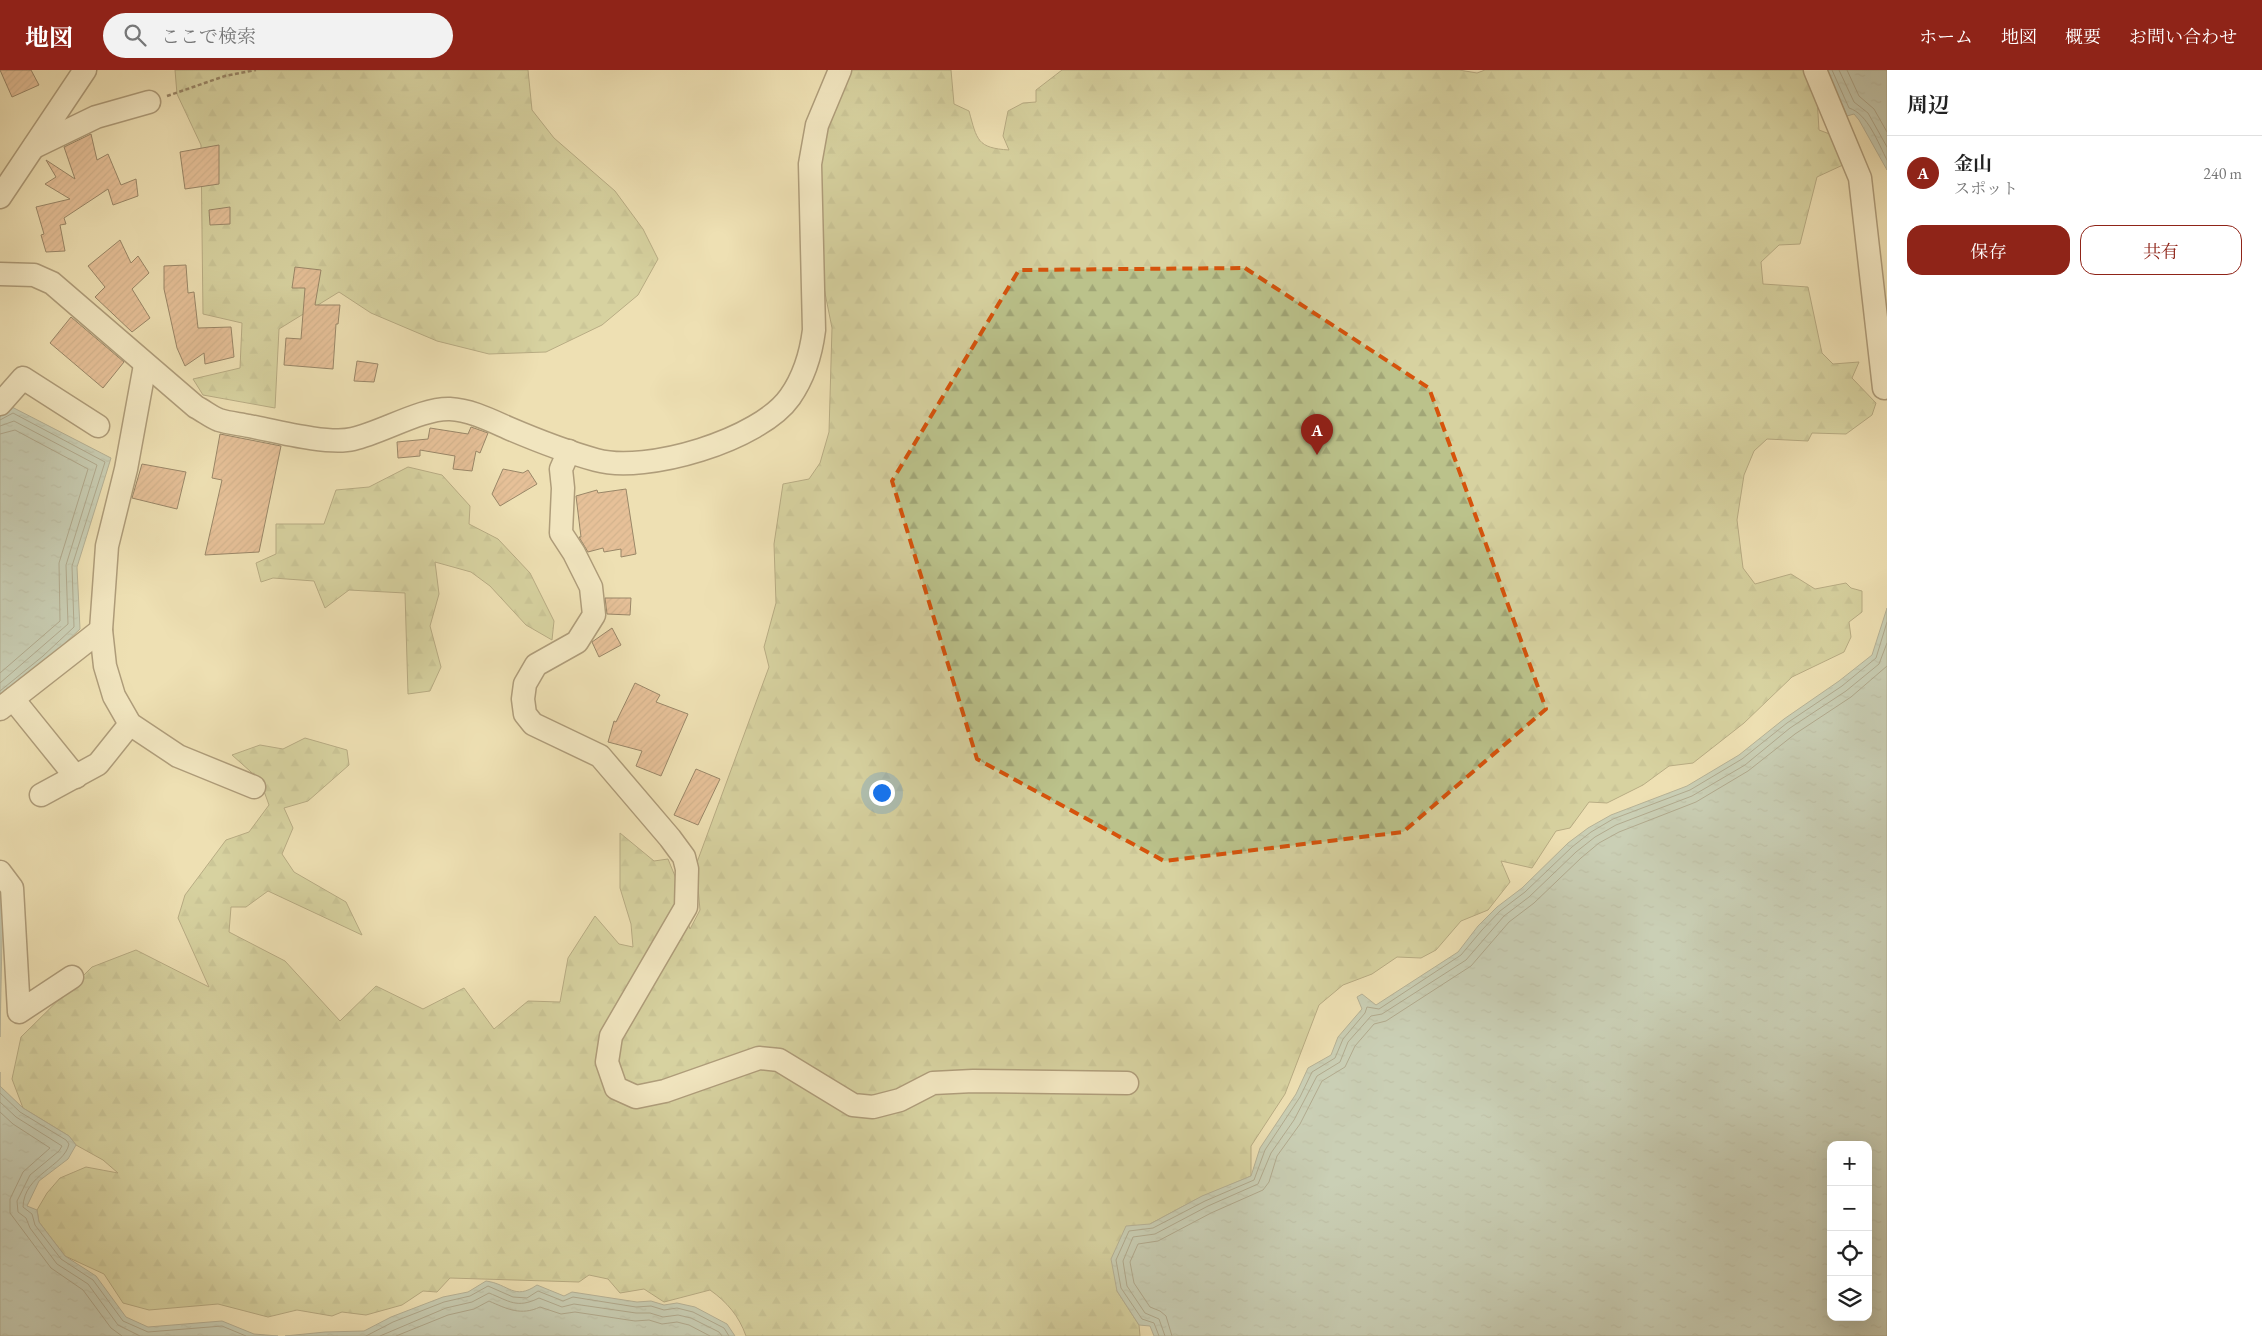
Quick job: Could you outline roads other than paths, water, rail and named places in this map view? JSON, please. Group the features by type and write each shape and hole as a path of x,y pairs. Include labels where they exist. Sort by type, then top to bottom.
{"street":[{"path":"0,197 85,70"},
{"path":"0,274 34,275 52,283 196,407 220,420 322,439 351,440 384,430 428,412 450,409 475,414 598,461 623,464 650,462 700,449 752,430 772,416 790,398 806,369 812,350 814,330 810,164 817,126 840,70"},
{"path":"1815,70 1860,178 1884,388"},
{"path":"33,148 96,117 149,102"},
{"path":"146,365 126,469 107,546 101,630 105,666 114,696 130,724 178,756 254,787"},
{"path":"0,404 23,378 98,426"},
{"path":"569,451 561,469 563,488 562,533 591,587 594,615 577,642 536,665 526,684 523,699 525,714 533,724 600,756 670,838 684,857 687,869 686,908 611,1036 607,1062 616,1088 636,1096 665,1091 759,1058 779,1060 853,1105 873,1107 900,1100 933,1083 973,1081 1127,1083"},
{"path":"76,777 6,704 101,630"},
{"path":"41,795 98,764 130,724"},
{"path":"0,872 12,888 19,1012 72,977"}],"water":[{"path":"1827,70 1887,70 1887,170 1859,120 1854,114 1847,116"},
{"path":"10,406 111,458 77,567 80,629 47,660 0,697 0,417"},
{"path":"1887,608 1887,1336 1154,1336 1150,1326 1139,1325 1117,1291 1111,1259 1126,1226 1150,1224 1202,1196 1251,1176 1260,1148 1296,1094 1308,1068 1331,1055 1338,1037 1362,1009 1357,997 1362,994 1376,1005 1458,952 1478,926 1497,907 1522,888 1568,843 1588,828 1611,815 1687,786 1739,755 1784,719 1839,681 1872,655"},
{"path":"0,884 3,888 0,1037"},
{"path":"0,1086 23,1108 69,1136 76,1145 68,1159 39,1181 27,1206 37,1210 39,1222 65,1256 96,1276 126,1317 148,1327 222,1321 254,1334 278,1336 0,1336"},
{"path":"486,1281 517,1292 529,1290 537,1285 564,1296 572,1292 637,1302 651,1301 664,1305 677,1303 695,1307 727,1324 735,1336 285,1336 364,1331 391,1317 443,1297 468,1292"}],"place":[{"name":"金山","path":"1317,455"}]}
